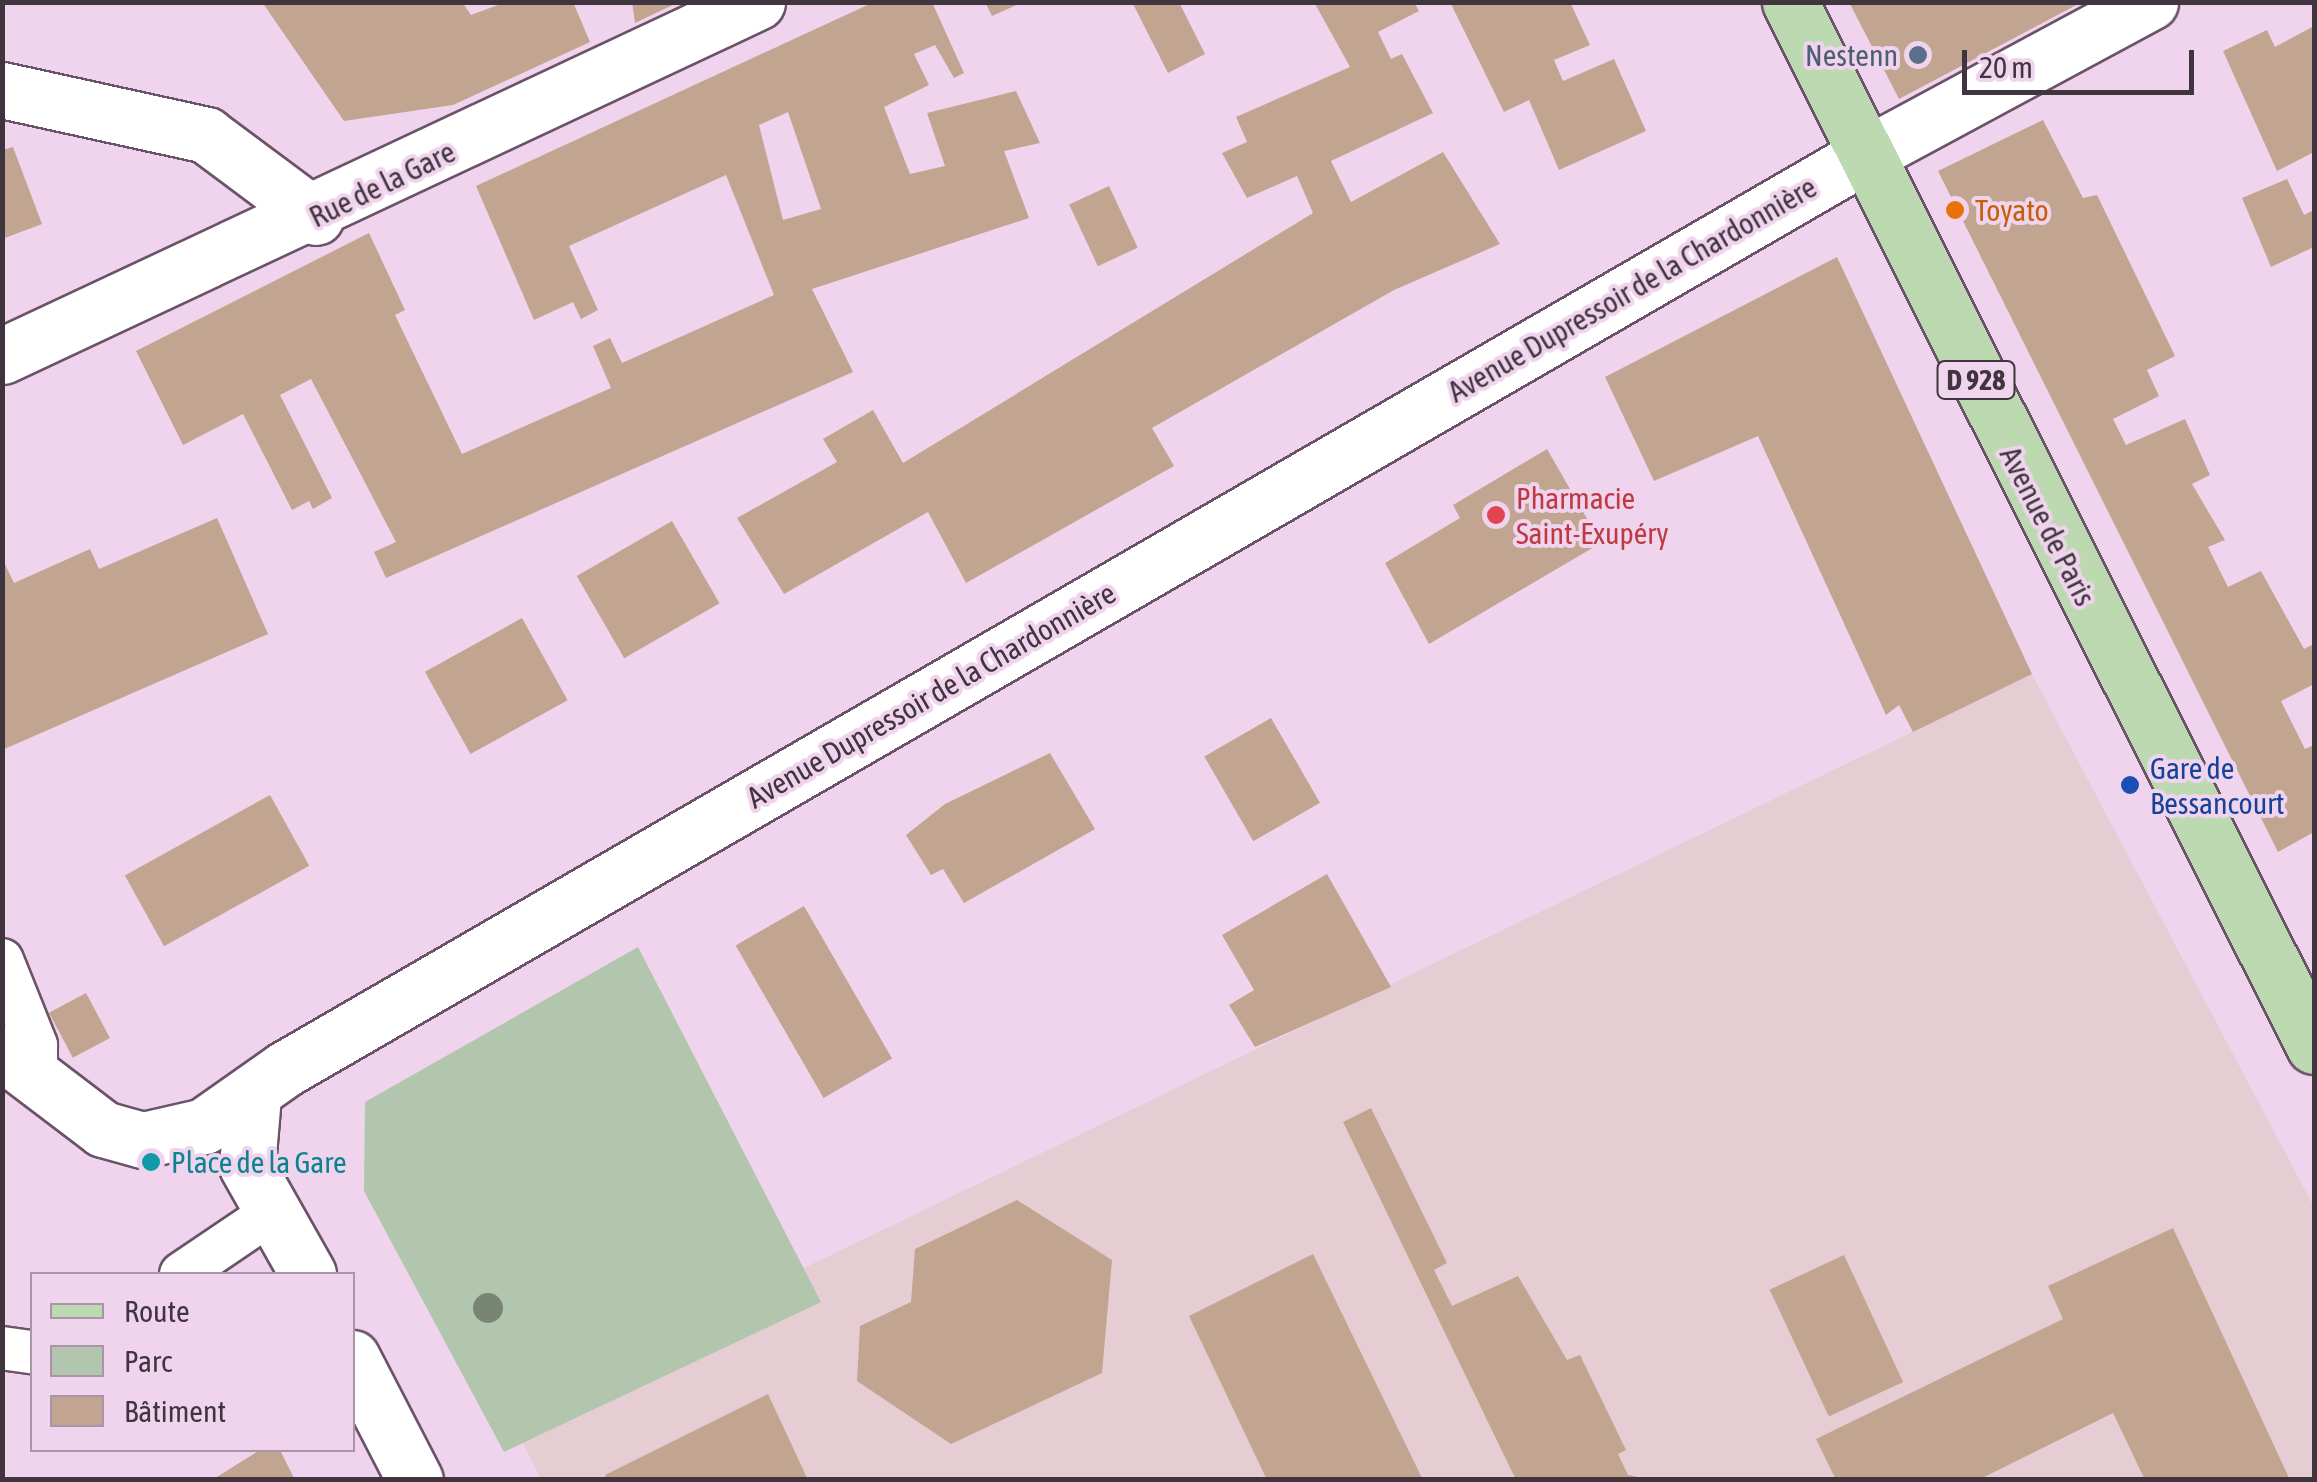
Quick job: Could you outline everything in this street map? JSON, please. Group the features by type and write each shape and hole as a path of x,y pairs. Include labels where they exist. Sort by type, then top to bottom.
{"main road":[{"name":"Rue de la Gare","path":"2,356 316,216 758,2"},
{"name":"Avenue de Paris","path":"1790,2 2314,1046"},
{"name":"Avenue Dupressoir de la Chardonnière","path":"19,1064 103,1129 144,1140 204,1126 253,1096 285,1069 1864,156 2150,2"},
{"path":"2,90 206,135 316,216"},
{"path":"253,1096 247,1166 307,1272"},
{"path":"355,1364 415,1480"}],"lane":[{"path":"2,960 36,1045 19,1064"},
{"path":"184,1272 271,1213"},
{"path":"2,1348 30,1352"}],"shaded area":[{"path":"2032,674 2314,1207 2314,1479 541,1480 523,1443 820,1302 804,1268"}],"green space":[{"path":"638,947 821,1302 504,1452 364,1191 365,1102"}],"building":[{"path":"262,2 462,2 471,15 506,2 573,2 590,42 453,105 344,121"},
{"path":"632,2 679,2 635,23"},
{"path":"874,2 932,2 964,73 954,78 935,45 914,54 929,85 884,107 910,174 945,166 927,113 1016,91 1040,143 1004,151 1029,218 812,289 853,372 386,578 374,552 396,542 311,379 280,395 332,498 313,509 309,501 292,510 243,414 183,445 136,351 369,233 405,310 395,315 462,454 611,388 593,346 610,338 622,363 774,295 726,175 569,246 598,310 581,319 573,302 534,320 476,186","holes":["788,112 821,209 783,220 759,125"]},
{"path":"985,2 1023,2 992,16"},
{"path":"1132,2 1179,2 1205,54 1168,73"},
{"path":"1314,2 1414,2 1419,11 1378,32 1391,59 1402,54 1433,113 1331,161 1351,202 1443,152 1500,244 1394,290 1152,428 1174,466 966,583 928,512 784,594 737,518 837,462 823,439 873,410 903,463 1313,213 1297,176 1247,198 1222,153 1247,142 1236,117 1350,67"},
{"path":"1450,2 1570,2 1590,45 1554,60 1563,81 1614,59 1646,131 1559,170 1529,100 1504,112"},
{"path":"1849,2 2082,2 1899,99"},
{"path":"2314,26 2314,152 2277,171 2223,51 2267,30 2275,47"},
{"path":"2043,120 2083,198 2097,195 2175,356 2147,370 2159,396 2113,419 2126,445 2185,419 2210,475 2192,484 2225,540 2208,547 2228,587 2261,571 2304,649 2314,644 2314,684 2281,701 2305,749 2314,745 2314,832 2278,852 1938,171"},
{"path":"13,147 42,224 2,239 2,150"},
{"path":"2287,179 2304,215 2314,210 2314,247 2271,267 2242,198"},
{"path":"1109,186 1138,248 1098,266 1069,205"},
{"path":"1837,257 2032,674 1913,732 1899,705 1886,715 1758,436 1654,481 1605,377"},
{"path":"1547,449 1601,543 1429,644 1385,563 1460,518 1453,505"},
{"path":"217,518 268,634 2,750 2,558 14,583 90,549 99,569"},
{"path":"672,521 720,603 624,658 577,576"},
{"path":"522,618 568,700 470,754 425,672"},
{"path":"1271,718 1320,803 1253,841 1204,756"},
{"path":"1050,753 1095,829 964,903 943,869 931,875 906,835 945,804"},
{"path":"270,795 309,866 164,946 125,875"},
{"path":"1327,874 1391,987 1255,1047 1229,1005 1254,990 1222,935"},
{"path":"804,906 892,1058 824,1098 736,946"},
{"path":"86,993 110,1038 73,1058 49,1013"},
{"path":"1371,1108 1447,1263 1434,1270 1452,1306 1518,1276 1567,1360 1580,1355 1626,1450 1618,1454 1628,1475 1653,1480 1516,1480 1343,1122"},
{"path":"1017,1200 1112,1260 1102,1373 951,1444 857,1381 860,1326 911,1302 915,1249"},
{"path":"2173,1228 2290,1480 2145,1480 2113,1413 1978,1480 1836,1480 1816,1439 2063,1319 2048,1286"},
{"path":"1313,1254 1423,1480 1267,1480 1189,1316"},
{"path":"1844,1255 1903,1382 1829,1417 1770,1290"},
{"path":"768,1394 808,1480 607,1480 605,1475"},
{"path":"257,1452 281,1452 295,1480 212,1480"}],"place":[{"name":"Nestenn","path":"1918,55"},
{"name":"Toyato","path":"1955,210"},
{"name":"Pharmacie Saint-Exupéry","path":"1496,515"},
{"name":"Gare de Bessancourt","path":"2130,785"},
{"name":"Place de la Gare","path":"151,1162"}]}
